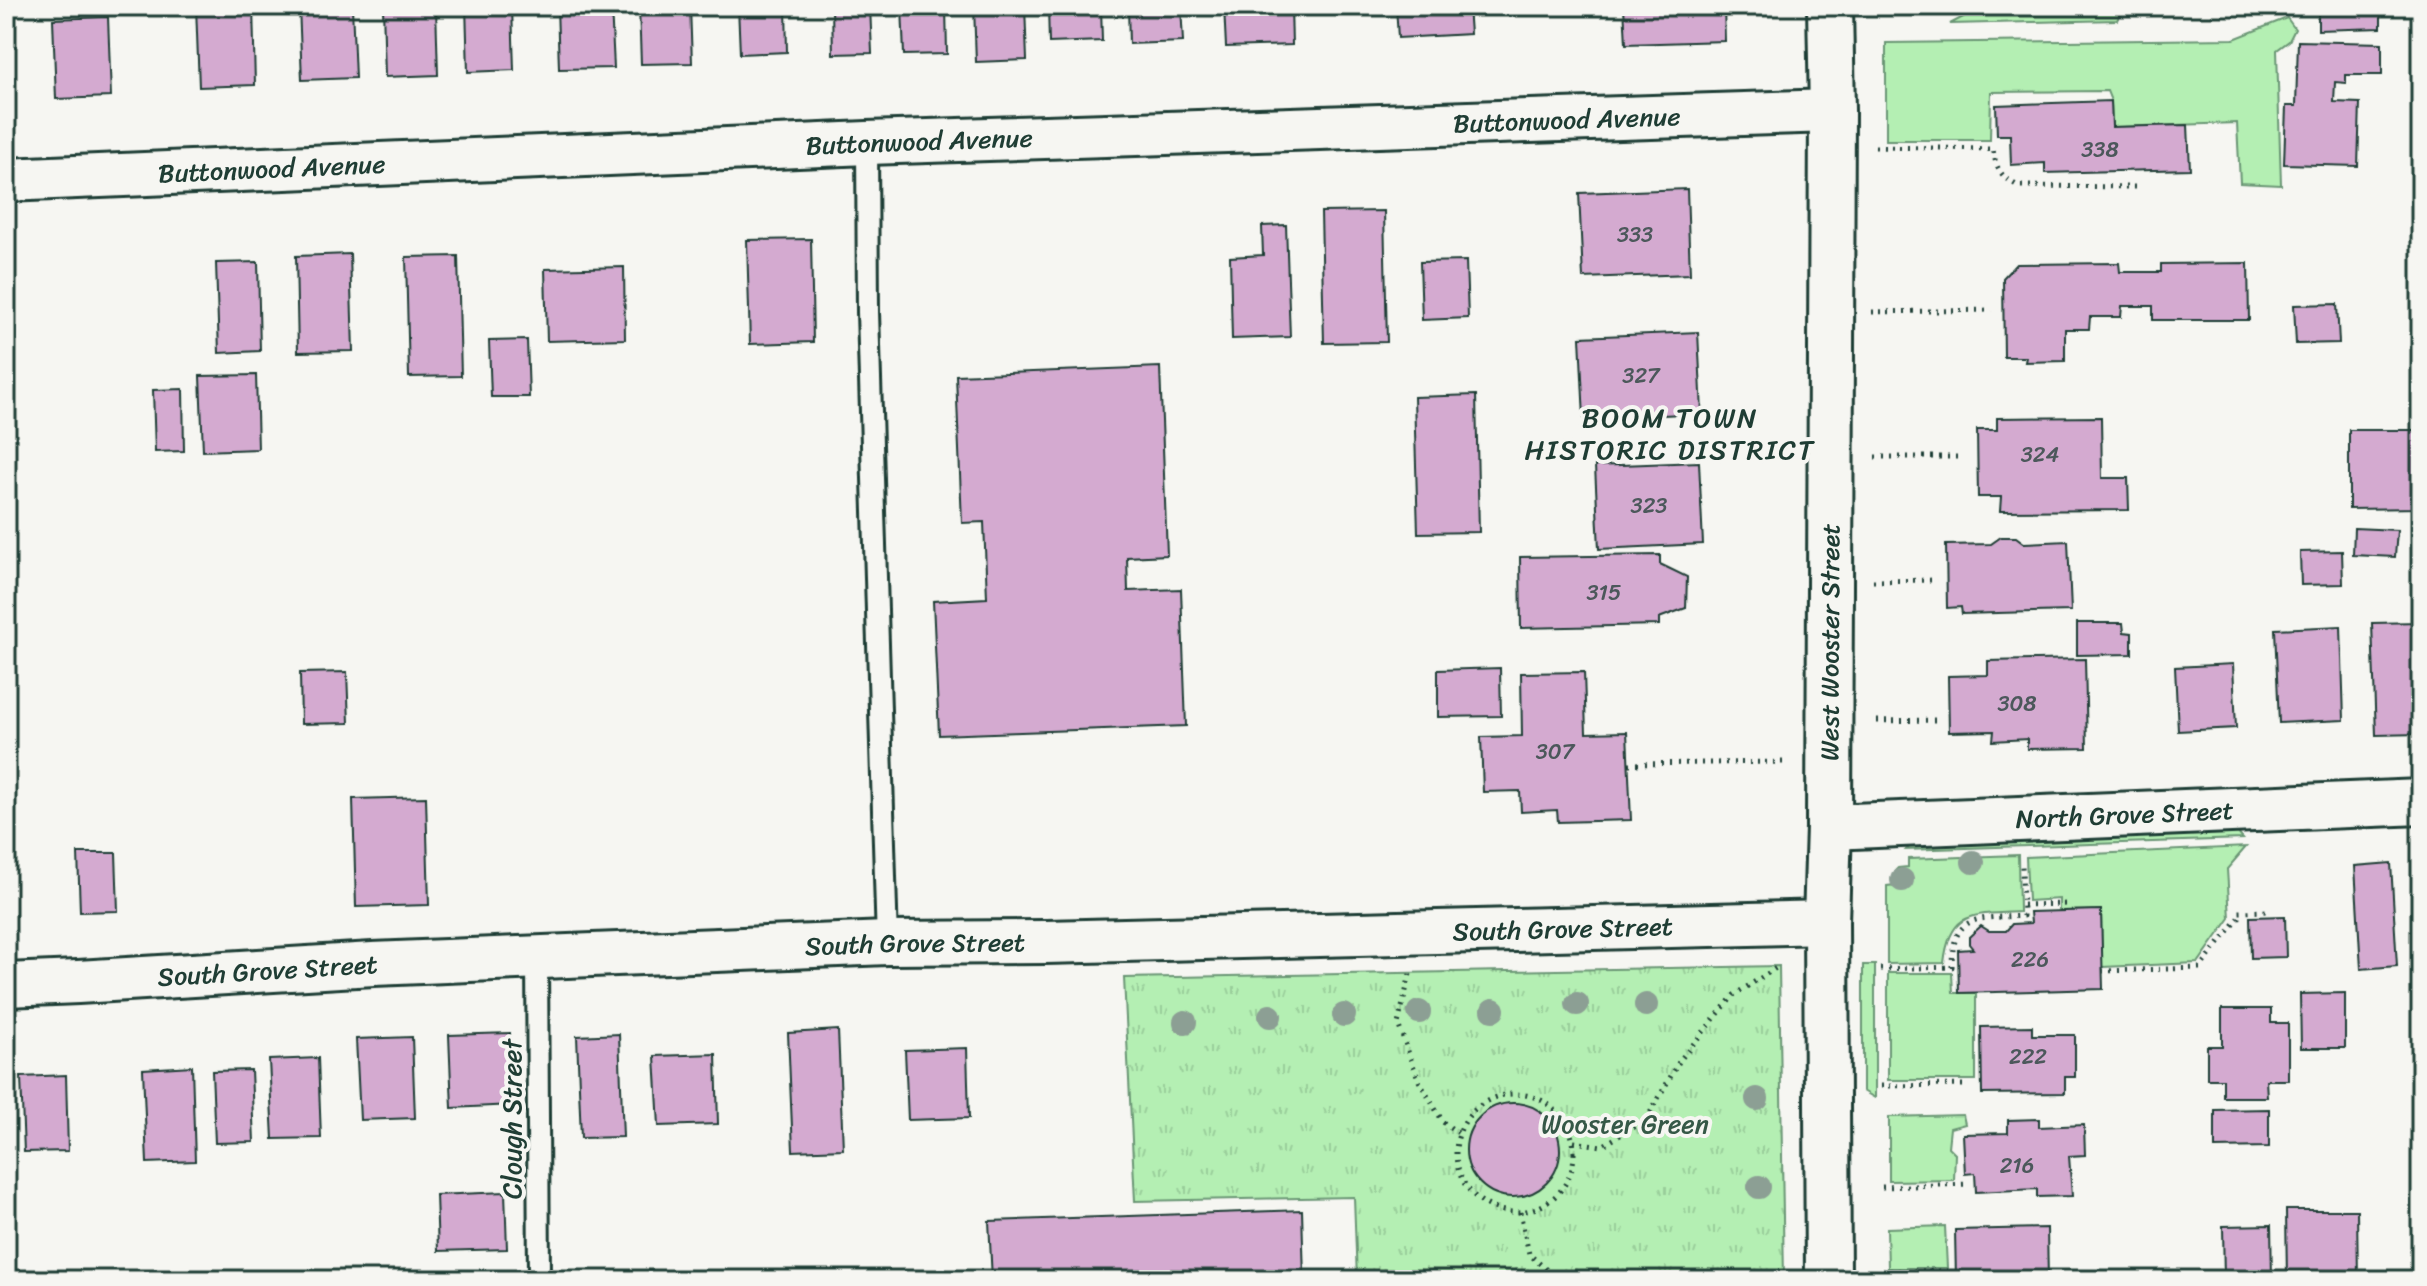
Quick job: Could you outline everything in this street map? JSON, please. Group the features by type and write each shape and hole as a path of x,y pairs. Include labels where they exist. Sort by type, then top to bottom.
{"main road":[{"name":"West Wooster Street","path":"1828,1280 1826,922 1829,827 1830,6"},
{"name":"North Grove Street","path":"1829,827 2421,802"}],"street":[{"name":"Buttonwood Avenue","path":"6,180 867,143 1832,111"},
{"name":"South Grove Street","path":"6,985 537,957 887,943 1046,942 1826,922"}],"lane":[{"path":"867,143 868,312 887,943"},
{"name":"Clough Street","path":"537,957 539,1280"}],"path":[{"path":"1870,147 1993,149 1996,168 2002,178 2018,186 2138,187"},
{"path":"1868,312 1992,310"},
{"path":"1862,457 1963,457"},
{"path":"1868,581 1937,580"},
{"path":"1877,721 1935,720"},
{"path":"1629,764 1787,762"},
{"path":"1880,969 1952,967 1952,944 1959,929 1976,919 2023,916 2022,850"},
{"path":"2023,905 2069,904"},
{"path":"2102,971 2200,968 2239,918 2239,912 2268,911"},
{"path":"1574,1142 1602,1146 1646,1120 1680,1060 1734,995 1779,966"},
{"path":"1410,973 1398,1024 1419,1081 1443,1122 1458,1133"},
{"path":"1881,1086 1969,1085"},
{"path":"1520,1093 1538,1098 1555,1108 1567,1124 1574,1142 1574,1162 1568,1180 1556,1196 1539,1207 1520,1212 1501,1211 1483,1203 1468,1190 1459,1172 1455,1153 1458,1133 1467,1116 1482,1102 1500,1095 1520,1093"},
{"path":"1882,1187 1968,1184"},
{"path":"1520,1212 1529,1254 1558,1280"},
{"path":"1882,1271 1947,1271"}],"green space":[{"path":"1984,6 2125,6 2117,20 1950,24"},
{"path":"2287,18 2295,29 2289,41 2277,50 2281,185 2240,183 2237,123 2112,127 2111,101 2107,91 1991,92 1990,140 1886,140 1886,43 2234,39"},
{"path":"2237,832 2243,839 1906,850 1912,844"},
{"path":"2246,847 2227,869 2230,918 2198,963 2102,967 2101,910 2059,911 2059,899 2028,901 2026,857"},
{"path":"2018,855 2019,912 1967,918 1952,933 1944,963 1887,964 1887,886 1895,885 1895,871 1908,867 1908,859"},
{"path":"1863,965 1875,965 1875,1098 1863,1091"},
{"name":"Wooster Green","path":"1779,966 1784,1280 1357,1280 1354,1197 1135,1201 1124,978"},
{"path":"1888,973 1952,973 1953,993 1976,993 1976,1080 1888,1080"},
{"path":"1963,1115 1965,1124 1950,1128 1948,1147 1955,1154 1954,1180 1889,1181 1889,1117"},
{"path":"1945,1226 1947,1268 1888,1268 1887,1228"}],"building":[{"path":"196,6 253,6 255,85 199,87"},
{"path":"299,6 352,6 355,78 302,80"},
{"path":"383,6 436,6 438,75 385,77"},
{"path":"466,6 512,6 514,70 468,72"},
{"path":"557,6 611,6 614,68 559,69"},
{"path":"639,6 690,6 692,63 641,64"},
{"path":"738,6 786,6 787,52 740,54"},
{"path":"832,6 870,6 872,53 833,54"},
{"path":"902,6 946,6 947,54 904,55"},
{"path":"974,6 1025,6 1027,60 976,62"},
{"path":"1048,6 1101,6 1102,41 1049,43"},
{"path":"1128,6 1181,6 1183,42 1129,44"},
{"path":"1224,6 1291,6 1292,45 1226,47"},
{"path":"1396,6 1468,6 1470,34 1398,38"},
{"path":"1624,6 1724,6 1725,41 1626,44"},
{"path":"2310,6 2381,6 2381,28 2318,30 2318,10 2310,10"},
{"path":"108,17 111,97 56,99 53,19"},
{"path":"2298,41 2382,43 2382,75 2346,75 2346,83 2335,82 2334,102 2360,103 2358,166 2284,164 2286,106 2296,106"},
{"path":"2111,101 2112,127 2188,125 2190,169 2045,173 2045,163 2011,165 2010,135 1997,135 1996,105"},
{"path":"1687,189 1690,274 1583,278 1579,193"},
{"path":"1384,211 1387,342 1324,343 1321,212"},
{"path":"1286,225 1290,337 1232,339 1230,257 1263,255 1262,226"},
{"path":"811,239 813,342 750,344 747,240"},
{"path":"350,254 353,351 298,352 296,256"},
{"path":"458,256 461,376 409,377 406,257"},
{"path":"1466,261 1468,318 1422,320 1420,262"},
{"path":"258,262 260,351 219,353 216,263"},
{"path":"2119,263 2120,272 2161,272 2161,264 2248,263 2249,320 2153,320 2153,306 2122,306 2121,317 2090,317 2089,329 2065,329 2065,361 2025,362 2026,357 2004,357 2003,278 2016,264"},
{"path":"624,267 625,339 547,341 545,269"},
{"path":"2337,304 2339,343 2296,344 2294,305"},
{"path":"1698,332 1702,413 1584,419 1580,337"},
{"path":"527,340 529,397 491,397 489,341"},
{"path":"1160,367 1167,555 1127,557 1128,591 1181,589 1186,726 939,735 933,601 987,598 984,522 962,523 956,375"},
{"path":"256,375 258,449 203,451 200,376"},
{"path":"183,389 184,451 155,452 153,390"},
{"path":"1476,395 1479,532 1418,533 1414,397"},
{"path":"2101,417 2102,478 2128,478 2129,510 2000,511 2001,497 1978,497 1977,430 1997,430 1997,418"},
{"path":"2349,430 2421,430 2421,508 2349,509"},
{"path":"1699,462 1703,544 1599,549 1595,466"},
{"path":"2354,528 2397,530 2395,557 2353,555"},
{"path":"2001,537 2016,537 2024,543 2068,541 2071,611 1962,614 1961,607 1947,608 1946,545 1991,544"},
{"path":"2342,551 2343,584 2301,585 2300,552"},
{"path":"1660,555 1660,564 1687,577 1686,608 1659,618 1659,625 1521,628 1520,557"},
{"path":"2421,622 2421,734 2376,735 2372,623"},
{"path":"2077,623 2123,623 2124,632 2132,633 2132,654 2077,655"},
{"path":"2341,626 2344,720 2279,723 2275,629"},
{"path":"2085,659 2087,748 2027,749 2027,739 1993,741 1994,731 1949,732 1948,676 1988,675 1988,661"},
{"path":"2233,664 2236,728 2178,731 2175,667"},
{"path":"1500,668 1501,716 1438,717 1438,670"},
{"path":"347,672 349,723 301,724 300,673"},
{"path":"1584,672 1586,733 1627,732 1631,820 1558,822 1557,810 1521,812 1520,791 1483,792 1481,737 1522,736 1521,673"},
{"path":"426,797 429,905 356,907 353,799"},
{"path":"78,853 116,853 118,911 80,912"},
{"path":"2391,863 2397,966 2361,969 2355,866"},
{"path":"2101,910 2103,989 1959,993 1958,950 1973,949 1969,937 1981,926 1989,931 2006,931 2012,924 2031,923 2030,912"},
{"path":"2285,916 2286,957 2251,958 2250,917"},
{"path":"2345,993 2345,1048 2301,1048 2300,994"},
{"path":"2222,1009 2271,1009 2271,1023 2288,1023 2288,1080 2266,1080 2267,1097 2223,1097 2223,1079 2207,1079 2207,1046 2222,1046"},
{"path":"2032,1026 2032,1035 2075,1035 2075,1077 2065,1077 2065,1093 1982,1094 1981,1027"},
{"path":"838,1030 843,1149 793,1151 788,1033"},
{"path":"510,1033 512,1105 452,1108 449,1035"},
{"path":"619,1034 623,1137 581,1138 577,1036"},
{"path":"412,1037 415,1118 360,1120 356,1039"},
{"path":"967,1048 969,1118 908,1120 905,1050"},
{"path":"716,1054 718,1124 659,1126 655,1056"},
{"path":"318,1058 321,1138 273,1139 269,1060"},
{"path":"192,1066 195,1161 147,1163 143,1069"},
{"path":"251,1070 254,1142 215,1143 212,1071"},
{"path":"66,1075 68,1151 24,1152 21,1077"},
{"path":"1513,1103 1531,1107 1546,1117 1556,1132 1560,1150 1556,1168 1546,1183 1531,1193 1513,1197 1495,1193 1480,1183 1470,1168 1466,1150 1470,1132 1480,1117 1495,1107"},
{"path":"2269,1109 2269,1147 2215,1148 2215,1110"},
{"path":"2039,1119 2039,1127 2084,1125 2085,1155 2069,1156 2072,1196 2037,1197 2037,1189 1976,1192 1975,1173 1965,1174 1963,1134 2008,1133 2008,1120"},
{"path":"505,1192 507,1249 438,1251 436,1195"},
{"path":"1302,1210 1304,1280 992,1280 989,1221"},
{"path":"2286,1210 2357,1210 2358,1280 2287,1280"},
{"path":"2271,1225 2272,1280 2224,1280 2223,1226"},
{"path":"2047,1228 2048,1280 1956,1280 1955,1230"}],"district":[{"name":"BOOM TOWN HISTORIC DISTRICT","path":"1670,433"}]}
